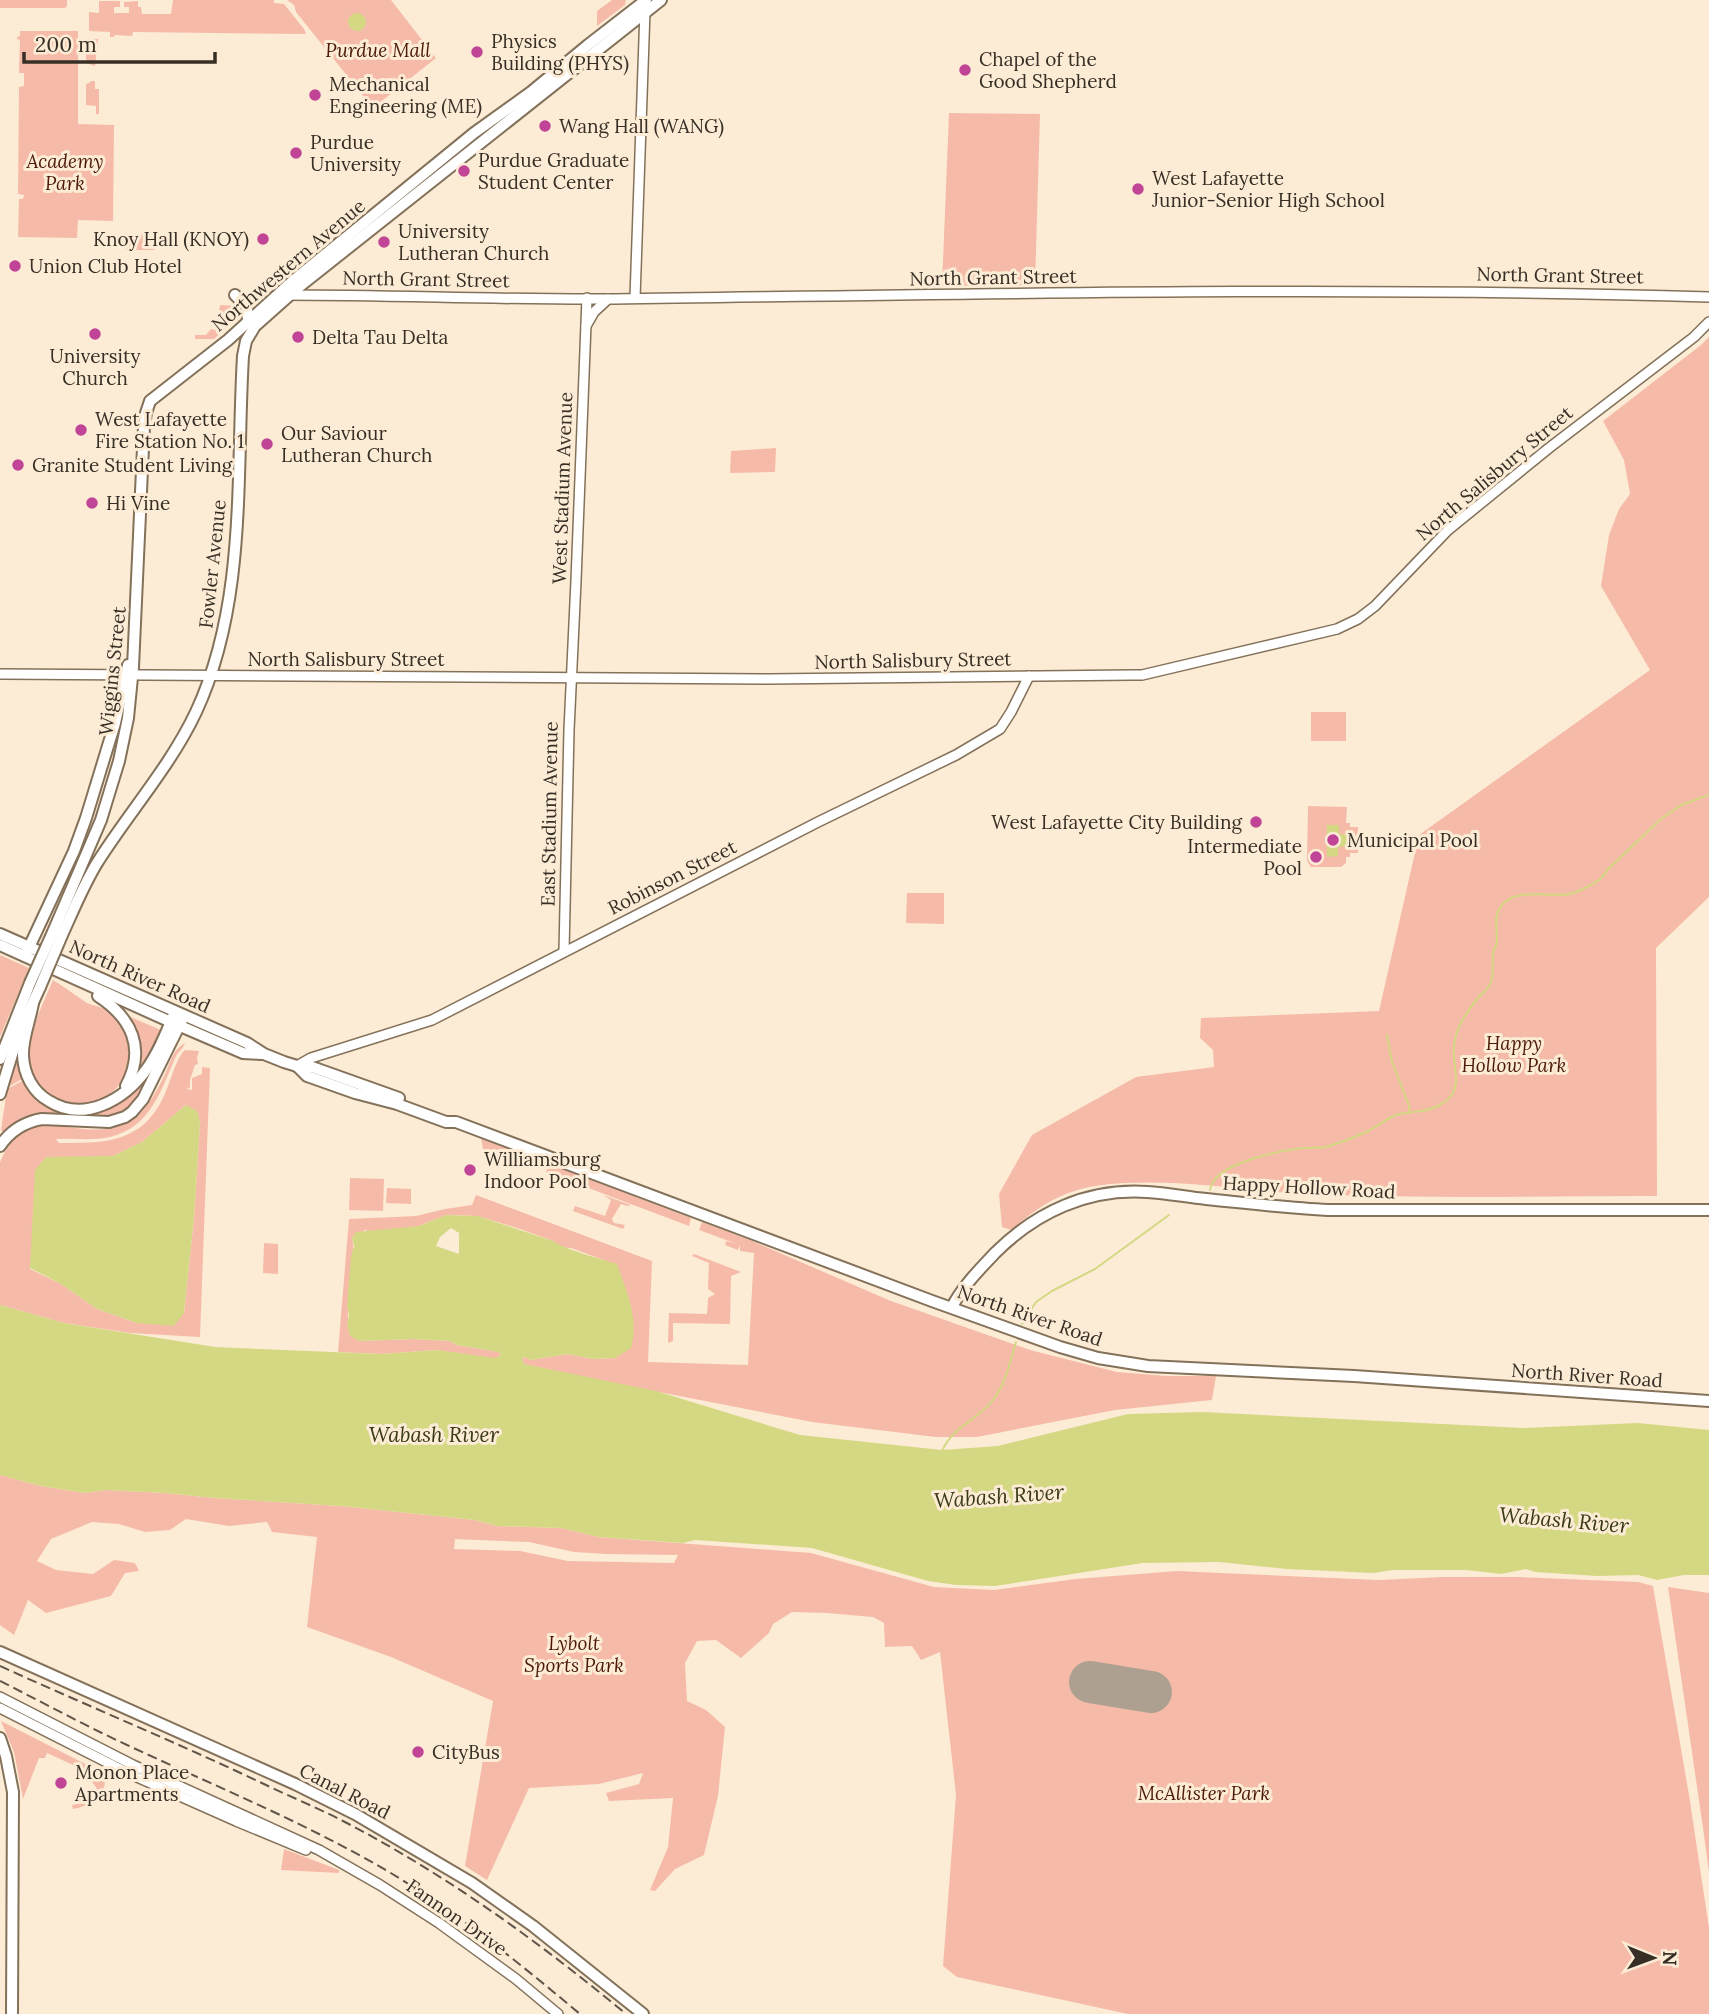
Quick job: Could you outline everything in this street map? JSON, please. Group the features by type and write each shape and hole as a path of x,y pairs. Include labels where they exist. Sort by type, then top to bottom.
{"main road":[{"name":"Northwestern Avenue","path":"283,295 474,133 531,92 646,0"},
{"name":"Northwestern Avenue","path":"150,401 248,321 662,0"},
{"path":"235,295 247,307 248,321"},
{"name":"Fowler Avenue","path":"57,933 96,865 181,740 211,676 228,615 233,571 243,356 246,341 254,326 283,295"},
{"path":"228,340 237,342 243,356"},
{"name":"Wiggins Street","path":"57,933 106,807 124,738 135,631 144,426 150,401"},
{"path":"26,951 78,840 129,675"},
{"path":"0,1059 57,933"},
{"name":"North River Road","path":"0,934 76,981 247,1043 264,1054 297,1066 307,1076 446,1122 456,1122 1060,1347 1098,1358 1148,1366 1354,1376 1709,1401"},
{"name":"North River Road","path":"0,945 26,951 177,1019"},
{"path":"76,981 117,1010 132,1034 135,1063 123,1092"},
{"path":"35,985 23,1053 27,1077 40,1095 58,1106 77,1111 104,1105 131,1086 145,1071 177,1019"},
{"path":"0,1094 17,1038 33,1003"},
{"path":"0,1146 17,1128 34,1120 109,1122 125,1117 138,1107 143,1099 177,1019"},
{"name":"Happy Hollow Road","path":"952,1307 959,1293 988,1260 1023,1228 1053,1210 1103,1193 1151,1192 1328,1210 1709,1210"},
{"name":"Canal Road","path":"0,1652 295,1784 355,1814 472,1883 533,1926 643,2014"},
{"path":"1,1742 12,1781 14,1819 12,2014"}],"street":[{"path":"635,298 646,0"},
{"name":"North Grant Street","path":"283,295 608,299 1337,290 1709,297"},
{"name":"West Stadium Avenue","path":"571,678 587,299"},
{"path":"586,328 594,312 608,299"},
{"name":"North Salisbury Street","path":"0,674 769,679 1142,675 1338,629 1347,624 1375,606 1448,530 1695,337 1709,322"},
{"name":"Robinson Street","path":"297,1066 311,1058 421,1025 956,755 996,733 1006,720 1029,676"},
{"name":"East Stadium Avenue","path":"564,951 571,678"},
{"path":"0,1697 130,1769"},
{"path":"0,1709 130,1769"},
{"name":"Fannon Drive","path":"130,1769 308,1844 380,1885 439,1923 516,1979 558,2014"}],"green space":[{"path":"0,0 67,0 67,6 0,8"},
{"path":"173,0 274,0 274,3 284,4 306,34 133,32 132,36 110,37 110,32 89,31 89,12 99,13 99,1 120,1 120,7 114,7 114,13 129,13 129,7 124,7 124,2 138,1 142,14 171,14"},
{"name":"Purdue Mall","path":"287,0 391,0 436,58 373,108 296,12 294,5"},
{"path":"612,0 626,0 625,5 597,26 597,11"},
{"name":"Academy Park","path":"20,31 78,31 78,124 114,125 113,221 78,220 77,238 18,237 19,199 23,199 24,195 18,194 19,87 24,86 24,73 19,73 20,40 17,37 20,36"},
{"path":"86,39 98,39 95,66 86,63"},
{"path":"95,81 95,89 99,89 99,114 96,114 96,106 86,105 86,84"},
{"path":"949,113 1040,114 1035,285 942,286"},
{"path":"127,233 139,233 152,240 154,250 126,250"},
{"path":"220,305 238,306 241,314 214,339 195,339 195,335 206,335 211,329 219,331"},
{"name":"Happy Hollow Park","path":"1709,337 1709,897 1656,948 1657,1196 1355,1196 1176,1183 1121,1183 1083,1188 1061,1196 1040,1208 1012,1230 1002,1227 999,1194 1032,1135 1136,1077 1214,1067 1213,1050 1200,1038 1201,1018 1379,1011 1419,835 1650,670 1601,586 1609,535 1619,509 1630,494 1624,460 1603,421"},
{"path":"776,448 775,472 730,473 731,451"},
{"path":"1311,712 1346,712 1346,741 1311,741"},
{"name":"Municipal Pool","path":"1308,806 1347,807 1346,823 1350,823 1350,827 1358,827 1358,853 1350,853 1350,857 1346,857 1346,863 1341,867 1311,867 1307,861"},
{"path":"907,893 944,893 944,924 906,923"},
{"path":"0,955 29,968 0,1037"},
{"path":"53,980 87,1003 108,1011 122,1028 130,1047 130,1065 122,1081 109,1094 93,1103 74,1105 56,1099 40,1085 31,1069 29,1050 32,1032"},
{"path":"128,1016 161,1030 140,1068 139,1040"},
{"path":"185,1043 176,1056 153,1106 136,1125 110,1137 56,1139 59,1143 105,1141 132,1132 154,1113 182,1053 185,1050 199,1051 198,1064 195,1065 190,1080 190,1087 187,1089 192,1090 192,1078 202,1074 202,1067 210,1068 200,1337 130,1333 64,1323 0,1305 0,1162 12,1142 25,1131 40,1126 106,1129 131,1120 153,1096 172,1057","holes":["186,1105 200,1122 184,1313 137,1323 97,1309 61,1284 30,1269 46,1158 113,1156 142,1142"]},
{"path":"18,1053 24,1078 8,1087"},
{"path":"151,1071 135,1102 122,1113 87,1116 115,1103"},
{"path":"24,1080 45,1104 63,1115 4,1133 1,1130 7,1089"},
{"path":"481,1138 538,1159 537,1168 483,1149"},
{"path":"548,1165 691,1218 689,1226 546,1172"},
{"path":"350,1178 384,1179 383,1211 349,1210"},
{"path":"387,1188 411,1189 411,1204 386,1203"},
{"path":"476,1195 652,1261 648,1362 748,1365 754,1253 740,1251 740,1245 738,1250 725,1245 726,1241 737,1244 699,1230 702,1222 891,1301 1030,1350 1117,1372 1216,1376 1212,1400 1115,1410 977,1437 936,1437 812,1422 524,1364 522,1359 526,1357 530,1360 567,1354 593,1359 615,1358 617,1265 478,1216 446,1215 419,1226 371,1232 365,1230 352,1238 347,1325 359,1341 450,1341 457,1345 499,1352 501,1355 495,1359 437,1350 381,1354 338,1352 349,1219 416,1216 472,1205"},
{"path":"603,1195 631,1205 621,1204 612,1219 614,1223 625,1225 623,1229 573,1211 575,1206 605,1216 611,1200"},
{"path":"264,1243 278,1244 278,1274 263,1273"},
{"path":"694,1254 741,1272 731,1276 730,1324 673,1323 673,1341 668,1343 669,1313 707,1314 708,1298 715,1294 708,1289 709,1263 692,1256"},
{"name":"McAllister Park","path":"0,1475 41,1486 85,1493 106,1490 341,1506 475,1520 497,1526 561,1528 599,1537 811,1553 934,1587 994,1590 1076,1579 1177,1571 1378,1580 1521,1577 1638,1582 1653,1586 1689,1795 1709,1928 1709,2014 1128,2014 957,1977 943,1966 956,1795 940,1652 921,1660 912,1646 885,1647 884,1623 873,1617 792,1612 773,1624 769,1633 741,1658 716,1640 697,1641 685,1663 687,1701 706,1710 725,1727 718,1796 704,1855 675,1869 655,1891 650,1890 668,1847 673,1798 609,1801 606,1793 639,1784 643,1773 599,1784 529,1788 487,1880 465,1866 493,1701 391,1657 307,1627 317,1537 272,1532 267,1522 229,1526 186,1519 170,1530 145,1532 119,1524 92,1522 51,1539 37,1561 56,1570 93,1574 114,1560 135,1563 139,1571 125,1573 111,1596 46,1613 28,1600 14,1635 0,1625","holes":["455,1539 529,1542 574,1552 678,1555 674,1563 568,1561 520,1551 454,1549"]},
{"path":"1668,1587 1709,1593 1709,1872 1704,1835"},
{"path":"1,1721 99,1771 105,1784 99,1796 86,1805 73,1809 72,1805 84,1803 94,1797 96,1787 92,1782 95,1775 47,1753 45,1758 39,1758 23,1799 14,1752"},
{"path":"284,1849 339,1870 339,1873 281,1870"}],"water":[{"path":"357,13 363,16 366,22 363,28 357,31 351,28 348,22 351,16"},
{"path":"1327,825 1339,825 1339,834 1349,835 1349,846 1338,847 1338,856 1327,857"},
{"path":"186,1105 197,1111 200,1122 184,1313 174,1326 137,1323 97,1309 61,1284 30,1268 35,1170 46,1157 113,1156 142,1142"},
{"name":"Wabash River","path":"446,1215 478,1216 617,1264 633,1316 631,1348 615,1358 593,1359 567,1354 530,1360 525,1357 522,1359 524,1364 656,1391 800,1435 942,1450 998,1446 1128,1414 1202,1412 1523,1428 1638,1423 1709,1430 1709,1575 1684,1575 1657,1580 1638,1575 1597,1576 1535,1572 1526,1569 1501,1574 1466,1570 1393,1570 1373,1573 1287,1569 1219,1562 1143,1563 995,1586 956,1585 928,1581 812,1548 599,1537 561,1528 497,1526 475,1520 341,1506 106,1490 85,1493 41,1486 0,1475 0,1305 64,1323 215,1347 381,1354 437,1350 495,1358 501,1355 499,1352 457,1345 450,1341 359,1341 350,1336 347,1306 354,1246 352,1238 356,1232 419,1226","holes":["451,1228 459,1233 459,1254 436,1246 440,1237"]}],"waterway":[{"path":"1210,1190 1223,1172 1249,1160 1292,1150 1329,1146 1363,1133 1396,1115 1428,1110 1447,1100 1455,1086 1454,1045 1457,1032 1466,1014 1491,982 1493,953 1497,942 1497,916 1505,901 1523,895 1565,895 1589,886 1598,881 1661,819 1681,805 1709,795"},
{"path":"1387,1035 1392,1062 1409,1111"},
{"path":"1022,1324 1036,1302 1095,1269 1169,1215"},
{"path":"942,1451 953,1435 993,1400 1007,1372 1016,1342"}],"runway":[{"path":"1090,1682 1151,1692"}],"railway":[{"path":"0,1666 233,1769 334,1816 381,1842 490,1910 559,1960 626,2014"},
{"path":"0,1681 111,1737 358,1854 464,1921 580,2014"}],"place":[{"name":"Physics Building (PHYS)","path":"477,52"},
{"name":"Chapel of the Good Shepherd","path":"965,70"},
{"name":"Mechanical Engineering (ME)","path":"315,95"},
{"name":"Wang Hall (WANG)","path":"545,126"},
{"name":"Purdue University","path":"296,153"},
{"name":"Purdue Graduate Student Center","path":"464,171"},
{"name":"West Lafayette Junior-Senior High School","path":"1138,189"},
{"name":"Knoy Hall (KNOY)","path":"263,239"},
{"name":"University Lutheran Church","path":"384,242"},
{"name":"Union Club Hotel","path":"15,266"},
{"name":"University Church","path":"95,334"},
{"name":"Delta Tau Delta","path":"298,337"},
{"name":"West Lafayette Fire Station No. 1","path":"81,430"},
{"name":"Our Saviour Lutheran Church","path":"267,444"},
{"name":"Granite Student Living","path":"18,465"},
{"name":"Hi Vine","path":"92,503"},
{"name":"West Lafayette City Building","path":"1256,822"},
{"name":"Municipal Pool","path":"1333,840"},
{"name":"Intermediate Pool","path":"1316,857"},
{"name":"Williamsburg Indoor Pool","path":"470,1170"},
{"name":"CityBus","path":"418,1752"},
{"name":"Monon Place Apartments","path":"61,1783"}],"park label":[{"name":"Lybolt Sports Park","path":"574,1654"}]}
